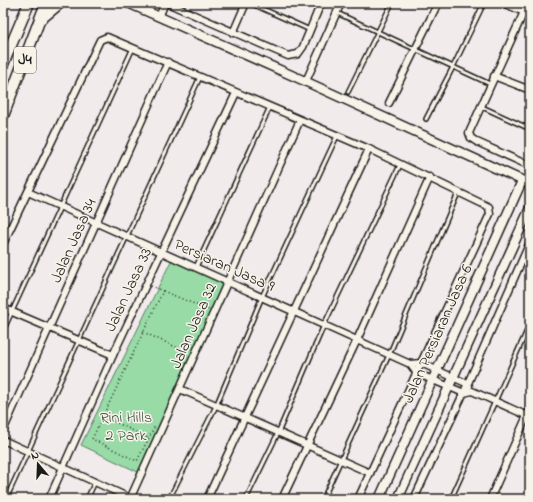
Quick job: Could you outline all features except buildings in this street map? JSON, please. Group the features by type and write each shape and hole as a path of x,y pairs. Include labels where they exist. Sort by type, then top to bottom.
{"main road":[{"name":"J4","path":"3,64 29,3"},
{"name":"J4","path":"3,116 46,3"},
{"path":"40,20 60,3"}],"street":[{"path":"128,3 306,81 526,183"},
{"path":"158,17 166,3 288,56 298,54 303,47 321,3"},
{"path":"233,33 246,3"},
{"path":"306,81 341,3"},
{"path":"389,103 414,49 438,3"},
{"path":"503,3 524,12"},
{"path":"528,3 470,129 471,138 530,166"},
{"path":"3,244 100,40 107,37 370,149 489,207 490,214 358,499"},
{"name":"Jalan Jasa 34","path":"3,431 168,62"},
{"path":"494,76 528,89"},
{"name":"Jalan Jasa 33","path":"49,499 113,355 236,93"},
{"name":"Jalan Jasa 32","path":"131,499 300,120"},
{"path":"207,499 245,419 293,311 370,149"},
{"path":"282,499 306,445 357,340 430,177"},
{"name":"Jalan Persiaran Jasa 6","path":"379,499 437,370 526,183"},
{"name":"Persiaran Jasa 9","path":"28,192 389,355 410,364 421,363 468,384"},
{"name":"Jalan Persiaran Jasa 6","path":"398,499 530,208"},
{"path":"415,499 464,393 530,242"},
{"path":"3,308 79,342 113,355"},
{"name":"Persiaran Jasa 9","path":"410,364 416,372 464,393"},
{"path":"468,384 472,391"},
{"path":"180,389 370,473"},
{"path":"464,393 472,391 528,417"},
{"path":"490,499 528,417 530,409"},
{"path":"3,440 131,499"}],"lane":[{"path":"250,3 310,30"},
{"path":"348,92 392,3"},
{"path":"426,119 454,67 484,3"},
{"path":"337,13 490,84"},
{"path":"3,331 62,207 133,48"},
{"path":"6,499 201,76"},
{"path":"528,89 530,82"},
{"path":"480,106 530,129"},
{"path":"196,267 270,107"},
{"path":"169,499 216,406 262,297 338,135"},
{"path":"246,499 278,433 324,325 401,163"},
{"path":"324,499 389,355 458,193"},
{"path":"451,499 530,324"},
{"path":"87,499 94,482"},
{"path":"528,499 530,494"}],"path":[{"path":"146,284 211,311"},
{"path":"155,424 137,461 92,439 163,291"},
{"path":"143,332 190,354"},
{"path":"103,416 148,438"}],"green space":[{"name":"Rini Hills 2 Park","path":"172,259 230,285 140,473 81,445"}]}
